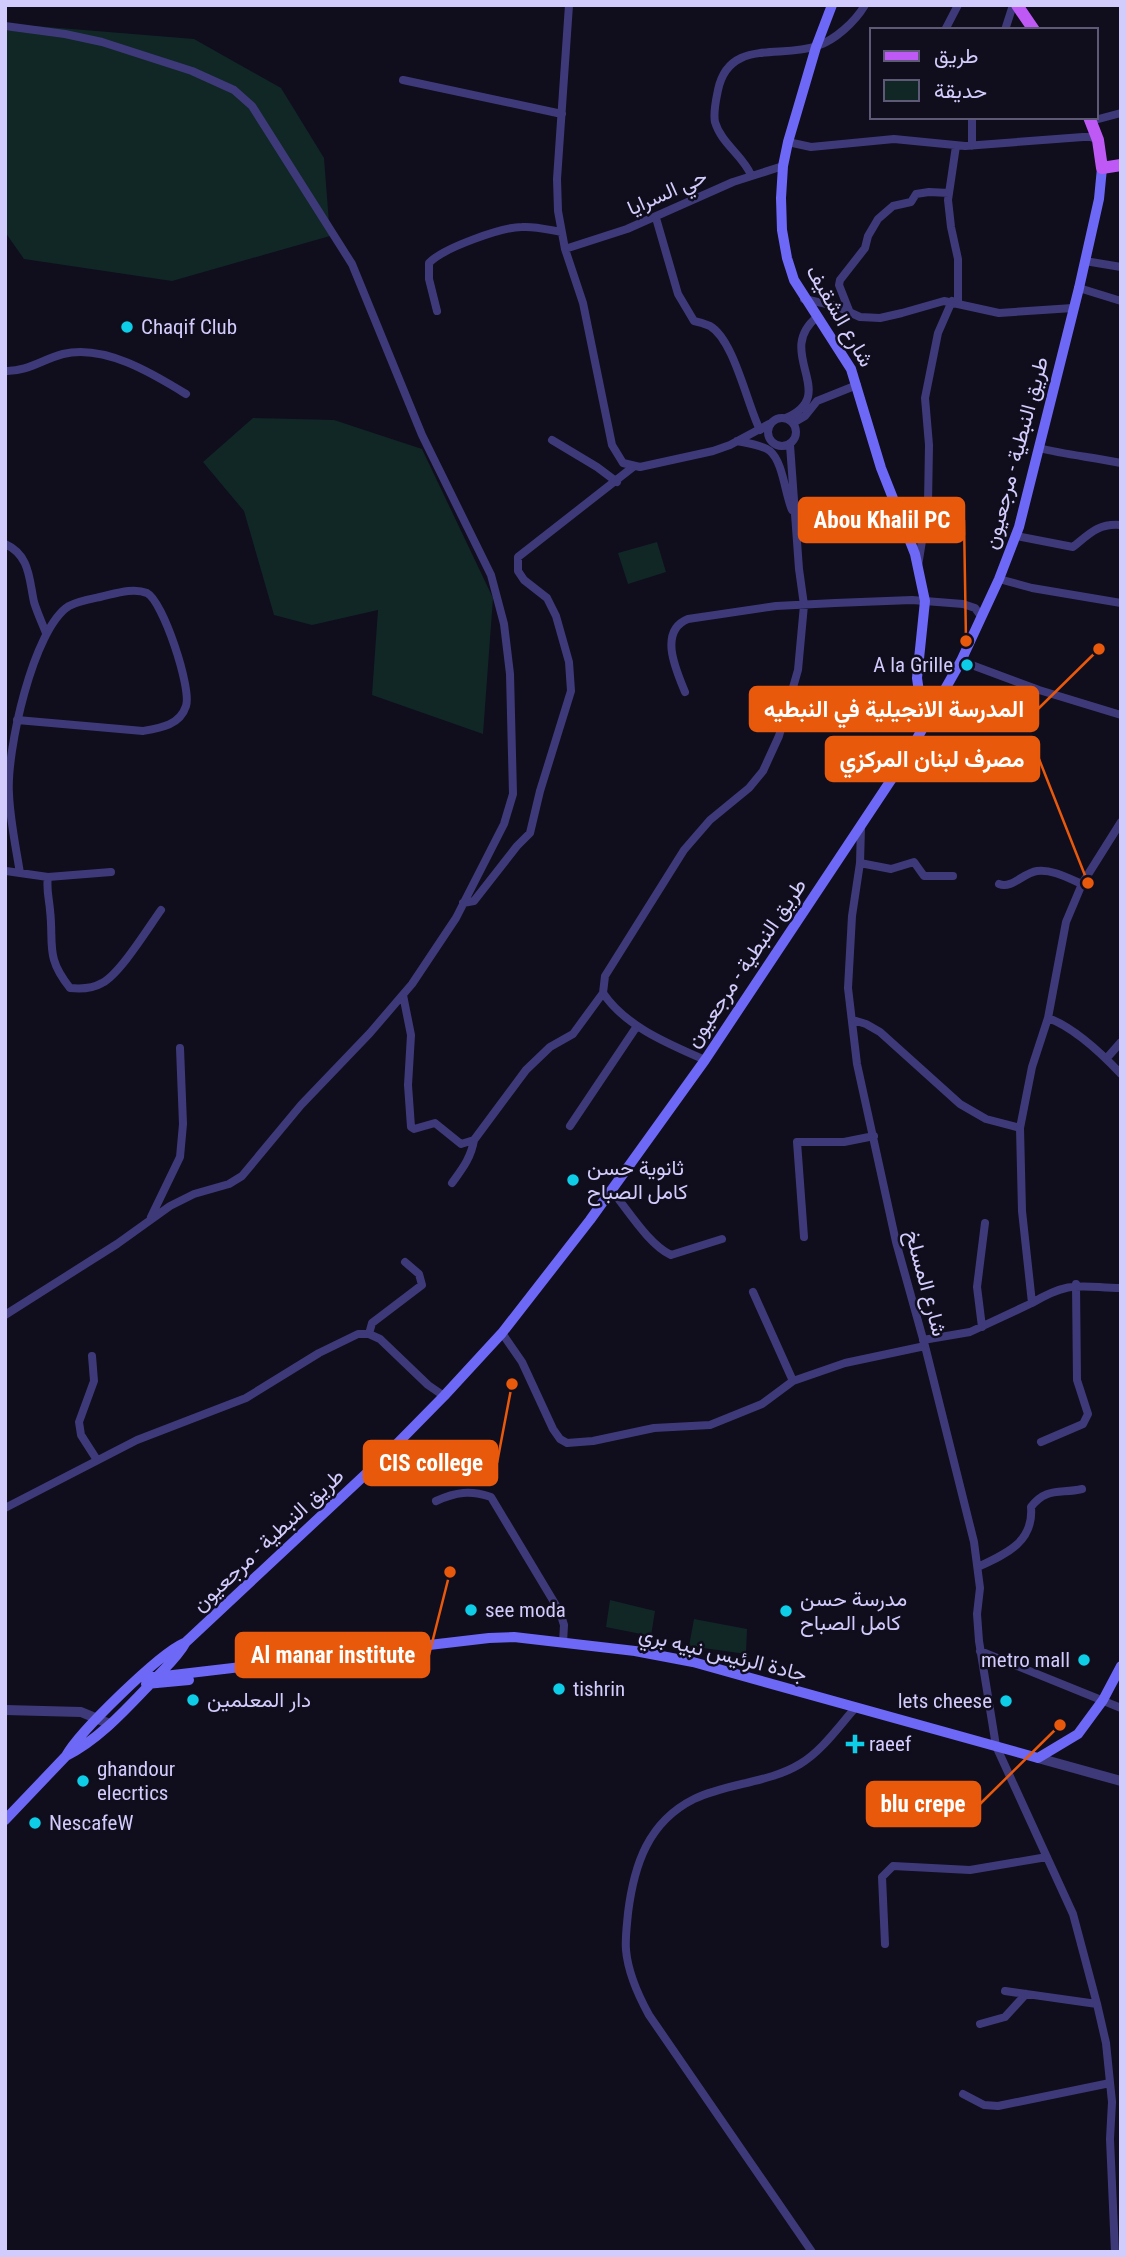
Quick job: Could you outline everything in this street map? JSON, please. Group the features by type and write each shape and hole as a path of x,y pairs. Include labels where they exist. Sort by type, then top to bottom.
{"main road":[{"name":"شارع الشقيف","path":"832,5 816,47 783,166 781,198 784,239 794,280 846,361 857,386 881,468 910,538 925,601 917,678 924,727"},
{"path":"1015,5 1032,28"},
{"path":"1090,119 1098,140 1102,168 1121,165"},
{"name":"طريق النبطية - مرجعيون","path":"66,1756 88,1744 110,1724 169,1653 186,1642 383,1458 502,1332 612,1191 705,1060 861,827 924,727 961,661 1016,536 1079,288 1099,199 1102,168"},
{"name":"جادة الرئيس نبيه بري","path":"145,1681 189,1680 225,1671 469,1639 514,1637 635,1651 693,1662 1038,1758"},
{"path":"1038,1758 1077,1734 1103,1700 1121,1666"},
{"name":"طريق النبطية - مرجعيون","path":"5,1820 66,1756 98,1717 145,1681"}],"street":[{"path":"569,5 557,179 558,211 565,249 583,303 609,436 620,460 633,467 713,451 760,430 777,418 790,421 805,416 817,401 857,386"},
{"path":"751,175 748,166 722,135 715,122 719,86 727,68 740,57 816,47 838,34 860,14 865,5"},
{"path":"947,28 958,5"},
{"path":"1006,28 1015,5"},
{"path":"5,26 65,34 103,43 192,71 234,90 252,107 352,264 422,435 491,575 504,624 511,685 513,794 504,824 443,939 403,995 301,1105 242,1176 229,1184 181,1199 5,1315"},
{"path":"403,80 562,114"},
{"path":"1098,117 1121,113"},
{"path":"972,119 972,146"},
{"path":"788,142 811,147 894,139 972,146 1083,137 1098,140"},
{"path":"918,566 928,503 927,386 938,333 955,302 958,259 949,218 948,193 956,146"},
{"name":"حي السرايا","path":"565,249 618,233 751,175 783,166"},
{"path":"850,313 839,285 840,280 865,248 868,236 878,219 893,206 911,202 916,194 948,193"},
{"path":"656,218 678,294 694,321 711,327 726,343 760,430"},
{"path":"436,311 428,273 429,263 437,256 465,242 514,227 562,232"},
{"path":"1085,261 1121,267"},
{"path":"1079,288 1121,301"},
{"path":"804,299 836,306 860,317 880,317 944,301 999,313 1073,308"},
{"path":"790,421 808,400 808,384 800,347 805,328 817,317"},
{"path":"5,371 23,370 55,356 81,352 136,367 186,394"},
{"path":"737,441 771,447 790,445 797,432 790,421"},
{"path":"769,424 767,433 795,515"},
{"path":"552,440 617,482"},
{"path":"452,1183 465,1166 474,1140 516,1081 550,1047 573,1034 603,993 605,976 684,850 710,820 750,788 763,771 779,736 798,670 804,605 790,445"},
{"path":"1038,448 1075,457 1094,457 1121,463"},
{"path":"463,902 474,901 530,833 571,691 569,662 556,616 547,598 524,580 518,571 518,557 633,467"},
{"path":"1016,536 1073,547 1097,527 1121,525"},
{"path":"5,544 22,556 28,568 34,603 46,633"},
{"path":"999,579 1032,589 1121,603"},
{"path":"17,720 143,732 175,722 186,706 187,686 163,619 151,595 127,591 81,602 62,613 46,633 20,702 17,720 8,793 20,873"},
{"path":"685,692 671,640 672,631 680,622 724,612 874,601 963,604 975,608 981,616"},
{"path":"961,661 1039,690 1121,715"},
{"path":"1032,1303 1023,1225 1020,1128 1031,1067 1048,1018 1063,932 1082,884 1121,822"},
{"name":"شارع المسلخ","path":"861,827 848,988 857,1064 896,1242 970,1524 980,1588 977,1614 980,1651 996,1746 1073,1914 1106,2043 1117,2193 1115,2252"},
{"path":"860,863 891,869 914,862 924,876 953,876"},
{"path":"999,884 1007,886 1026,874 1039,871 1054,873 1082,884"},
{"path":"6,872 48,877 111,872"},
{"path":"48,877 46,886 50,909 51,956 57,972 70,988 80,989 104,983 121,965 161,910"},
{"path":"603,993 610,1004 637,1026 705,1060"},
{"path":"403,995 411,1035 408,1085 411,1127 414,1129 435,1123 461,1144 474,1140"},
{"path":"1048,1018 1068,1027 1121,1074"},
{"path":"853,1020 880,1032 960,1104 986,1119 1020,1128"},
{"path":"570,1126 637,1026"},
{"path":"1106,1059 1121,1042"},
{"path":"150,1220 180,1157 183,1124 180,1048"},
{"path":"804,1237 797,1142 844,1142 874,1136"},
{"path":"612,1191 652,1241 662,1251 671,1255 722,1239"},
{"path":"982,1328 977,1287 985,1223"},
{"path":"369,1334 372,1323 422,1286 419,1274 405,1262"},
{"path":"1041,1442 1083,1424 1088,1414 1077,1380 1076,1284"},
{"path":"502,1332 522,1362 553,1429 566,1443 593,1441 654,1428 710,1425 762,1404 793,1381 845,1363 982,1328 1046,1294 1076,1284 1121,1288"},
{"path":"753,1292 793,1381"},
{"path":"5,1508 137,1440 246,1398 347,1338 359,1334 369,1334 380,1339 444,1396"},
{"path":"92,1356 94,1381 79,1422 81,1435 97,1460"},
{"path":"978,1567 996,1559 1024,1537 1032,1521 1031,1507 1039,1497 1056,1491 1082,1489"},
{"path":"436,1501 464,1492 478,1492 491,1497 561,1612 564,1625 563,1643"},
{"path":"980,1651 1121,1708"},
{"path":"811,2252 649,2015 637,1993 629,1969 626,1930 640,1855 649,1838 662,1823 695,1798 799,1765 815,1752 856,1707"},
{"path":"5,1710 73,1711 98,1717 110,1724"},
{"path":"1038,1758 1121,1781"},
{"path":"885,1944 882,1877 892,1866 970,1870 1048,1857"},
{"path":"1005,1991 1097,2004"},
{"path":"980,2024 1005,2017 1026,1994"},
{"path":"963,2094 984,2105 998,2106 1110,2083"}],"green space":[{"path":"35,26 194,39 281,88 324,158 330,236 172,281 24,259 5,232 5,31"},
{"path":"253,418 334,420 422,449 493,598 483,734 372,695 378,610 312,625 274,615 244,511 203,462"},
{"path":"657,542 666,572 628,584 618,553"},
{"path":"610,1600 655,1611 651,1636 606,1627"},
{"path":"694,1619 747,1629 746,1654 689,1646"}],"place":[{"name":"Chaqif Club","path":"127,327"},
{"name":"Abou Khalil PC","path":"966,641"},
{"name":"المدرسة الانجيلية في النبطيه","path":"1099,649"},
{"name":"A la Grille","path":"967,665"},
{"name":"مصرف لبنان المركزي","path":"1088,883"},
{"name":"ثانوية حسن كامل الصباح","path":"573,1180"},
{"name":"CIS college","path":"512,1384"},
{"name":"Al manar institute","path":"450,1572"},
{"name":"see moda","path":"471,1610"},
{"name":"مدرسة حسن كامل الصباح","path":"786,1611"},
{"name":"metro mall","path":"1084,1660"},
{"name":"tishrin","path":"559,1689"},
{"name":"دار المعلمين","path":"193,1700"},
{"name":"lets cheese","path":"1006,1701"},
{"name":"blu crepe","path":"1060,1725"},
{"name":"raeef","path":"855,1744"},
{"name":"ghandour elecrtics","path":"83,1781"},
{"name":"NescafeW","path":"35,1823"}]}
